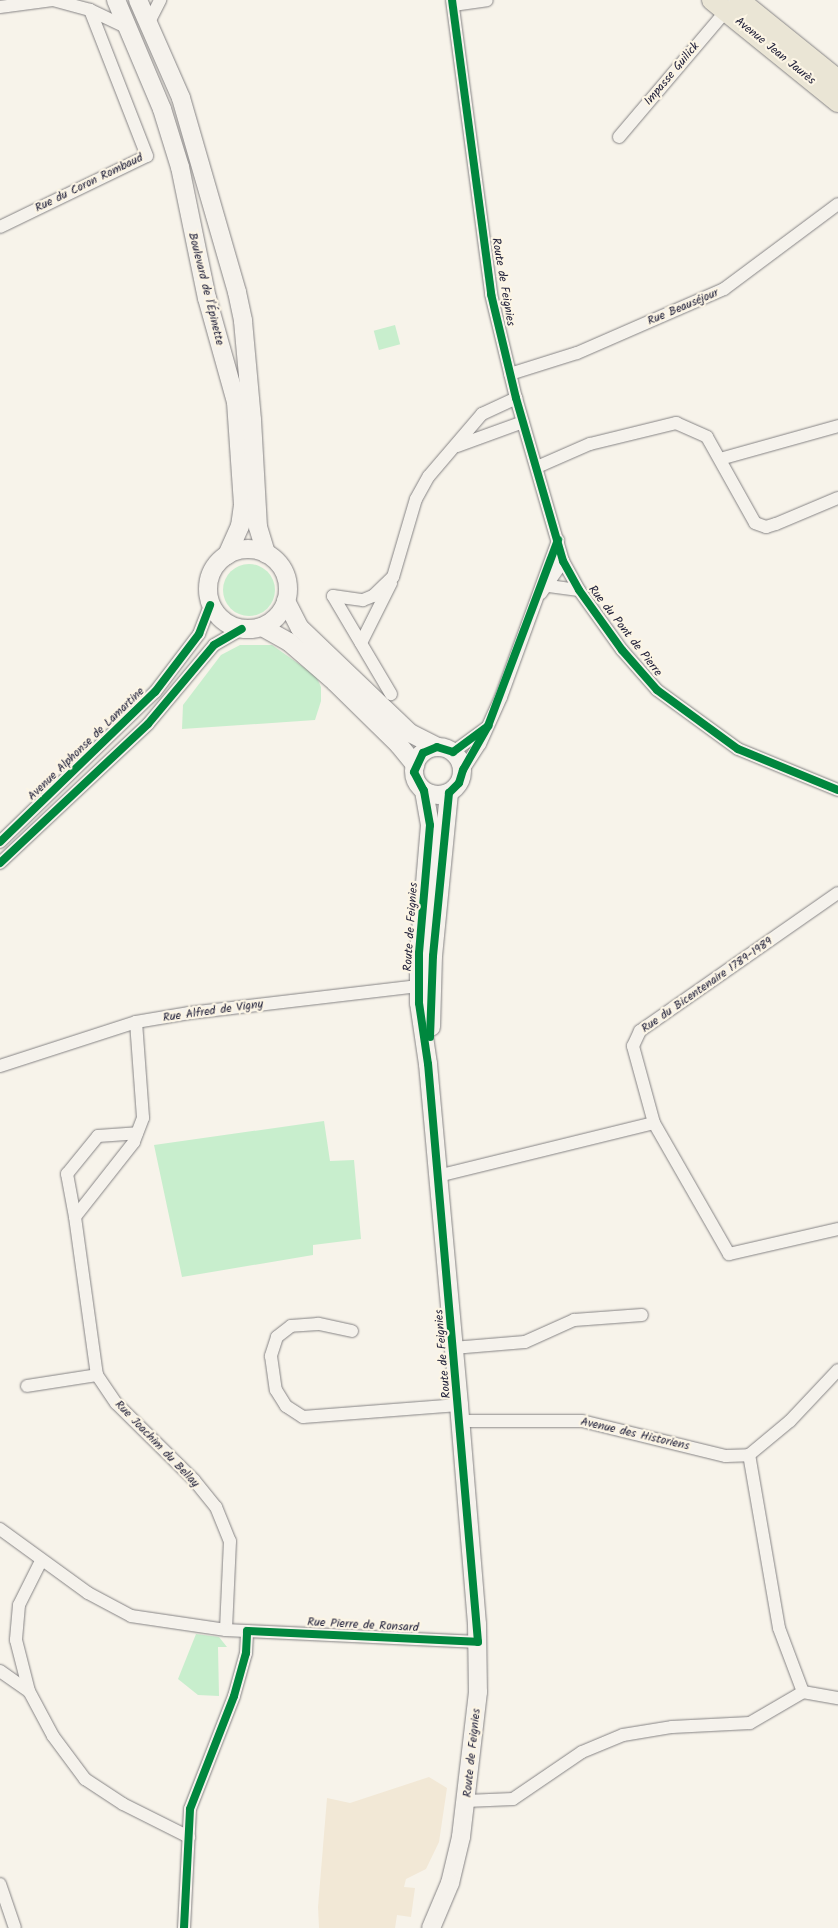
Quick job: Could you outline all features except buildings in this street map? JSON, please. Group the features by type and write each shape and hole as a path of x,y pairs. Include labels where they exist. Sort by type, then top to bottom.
{"main road":[{"name":"Avenue Jean Jaurès","path":"728,3 838,80"},
{"name":"Avenue Jean Jaurès","path":"728,3 838,102"}],"street":[{"path":"0,7 53,0 90,10 130,29"},
{"name":"Boulevard de l'Épinette","path":"116,0 130,29 180,167 207,298 236,402 243,505 240,526 227,555"},
{"name":"Boulevard de l'Épinette","path":"138,0 182,98 239,302 257,474 258,527 266,554"},
{"path":"149,22 160,0"},
{"path":"453,2 487,0"},
{"name":"Route de Feignies","path":"453,2 491,294 516,398 563,561"},
{"name":"Impasse Guilick","path":"619,137 728,3"},
{"name":"Rue du Coron Rombaud","path":"0,226 147,156 90,10"},
{"name":"Rue Beauséjour","path":"510,374 577,353 724,289 838,204"},
{"path":"361,643 393,577 416,499 429,476 482,414 516,398"},
{"path":"454,447 523,422"},
{"path":"537,467 590,444 676,423 707,437 754,523 766,527 838,498"},
{"path":"720,459 838,426"},
{"path":"262,627 289,642 335,682 399,744 415,765 416,779 424,791 436,795 449,793 459,784 463,770 488,726 558,540"},
{"path":"242,629 224,621 210,605 208,582 211,571 227,555 246,550 266,554 285,574 286,601 300,628 410,734 445,749 463,770"},
{"path":"547,565 563,561"},
{"path":"538,596 549,586 563,561"},
{"name":"Rue du Pont de Pierre","path":"563,561 579,590 640,672 680,708 738,749 838,790"},
{"path":"391,694 333,596 362,600 373,596 393,577"},
{"path":"549,586 579,590"},
{"path":"0,863 148,724 214,645 242,629 262,627 277,616 286,601"},
{"name":"Avenue Alphonse de Lamartine","path":"0,842 155,692 199,634 210,605"},
{"path":"415,765 423,752 445,749 488,726"},
{"name":"Route de Feignies","path":"424,791 430,825 419,953 426,985"},
{"name":"Route de Feignies","path":"431,1928 450,1883 462,1838 478,1692 478,1642 460,1413 428,1064 426,985 449,793"},
{"name":"Rue du Bicentenaire 1789-1989","path":"838,893 640,1030 633,1046 654,1123 729,1254 838,1229"},
{"name":"Rue Alfred de Vigny","path":"0,1066 136,1022 199,1011 426,985"},
{"path":"75,1217 137,1133 143,1118 136,1022"},
{"path":"438,1176 654,1123"},
{"name":"Rue Joachim du Bellay","path":"137,1133 98,1136 67,1174 75,1217 97,1375 116,1404 194,1480 216,1508 230,1541 226,1630"},
{"path":"453,1348 524,1342 574,1320 642,1315"},
{"name":"Avenue des Historiens","path":"352,1332 318,1324 291,1326 277,1337 271,1356 276,1390 286,1406 303,1417 460,1413 582,1420 726,1456 749,1455"},
{"path":"803,1692 779,1628 749,1455 790,1421 838,1370"},
{"path":"27,1386 97,1375"},
{"name":"Rue Pierre de Ronsard","path":"0,1529 88,1594 131,1616 226,1630 478,1642"},
{"path":"41,1561 20,1605 16,1640 29,1691 53,1736 85,1778 123,1804 189,1837"},
{"path":"184,1928 189,1882 190,1809 234,1696 246,1652 247,1631"},
{"path":"0,1671 29,1691"},
{"path":"466,1801 513,1799 582,1752 623,1735 672,1728 750,1723 803,1692 838,1698"},
{"path":"0,1884 16,1928"}],"shaded area":[{"path":"429,1777 447,1788 439,1842 426,1869 406,1879 404,1887 415,1888 411,1917 397,1915 395,1928 319,1928 318,1907 327,1798 350,1803"}],"green space":[{"path":"395,325 400,344 379,350 374,331"},
{"path":"244,564 254,564 268,571 275,585 275,595 268,609 254,616 244,616 234,612 227,605 223,595 223,585 227,575 234,568"},
{"path":"240,645 272,645 316,676 321,687 321,701 315,720 182,729 183,705 221,655"},
{"path":"324,1121 330,1161 354,1160 361,1239 313,1245 313,1255 182,1277 154,1145"},
{"path":"196,1634 219,1637 227,1647 218,1647 219,1696 198,1695 178,1679"}],"cycle path":[{"path":"452,0 491,294 516,398 563,561 579,590 622,650 657,690 738,749 838,790"},
{"path":"430,1037 433,956 449,793 459,783 463,770 488,726 558,540"},
{"path":"0,842 155,692 199,634 210,605"},
{"path":"0,863 148,724 214,645 242,629"},
{"path":"184,1928 190,1809 234,1696 246,1653 247,1631 478,1642 428,1064 419,1003 419,953 430,825 424,791 414,772 423,753 437,747 453,752 488,726"}]}
